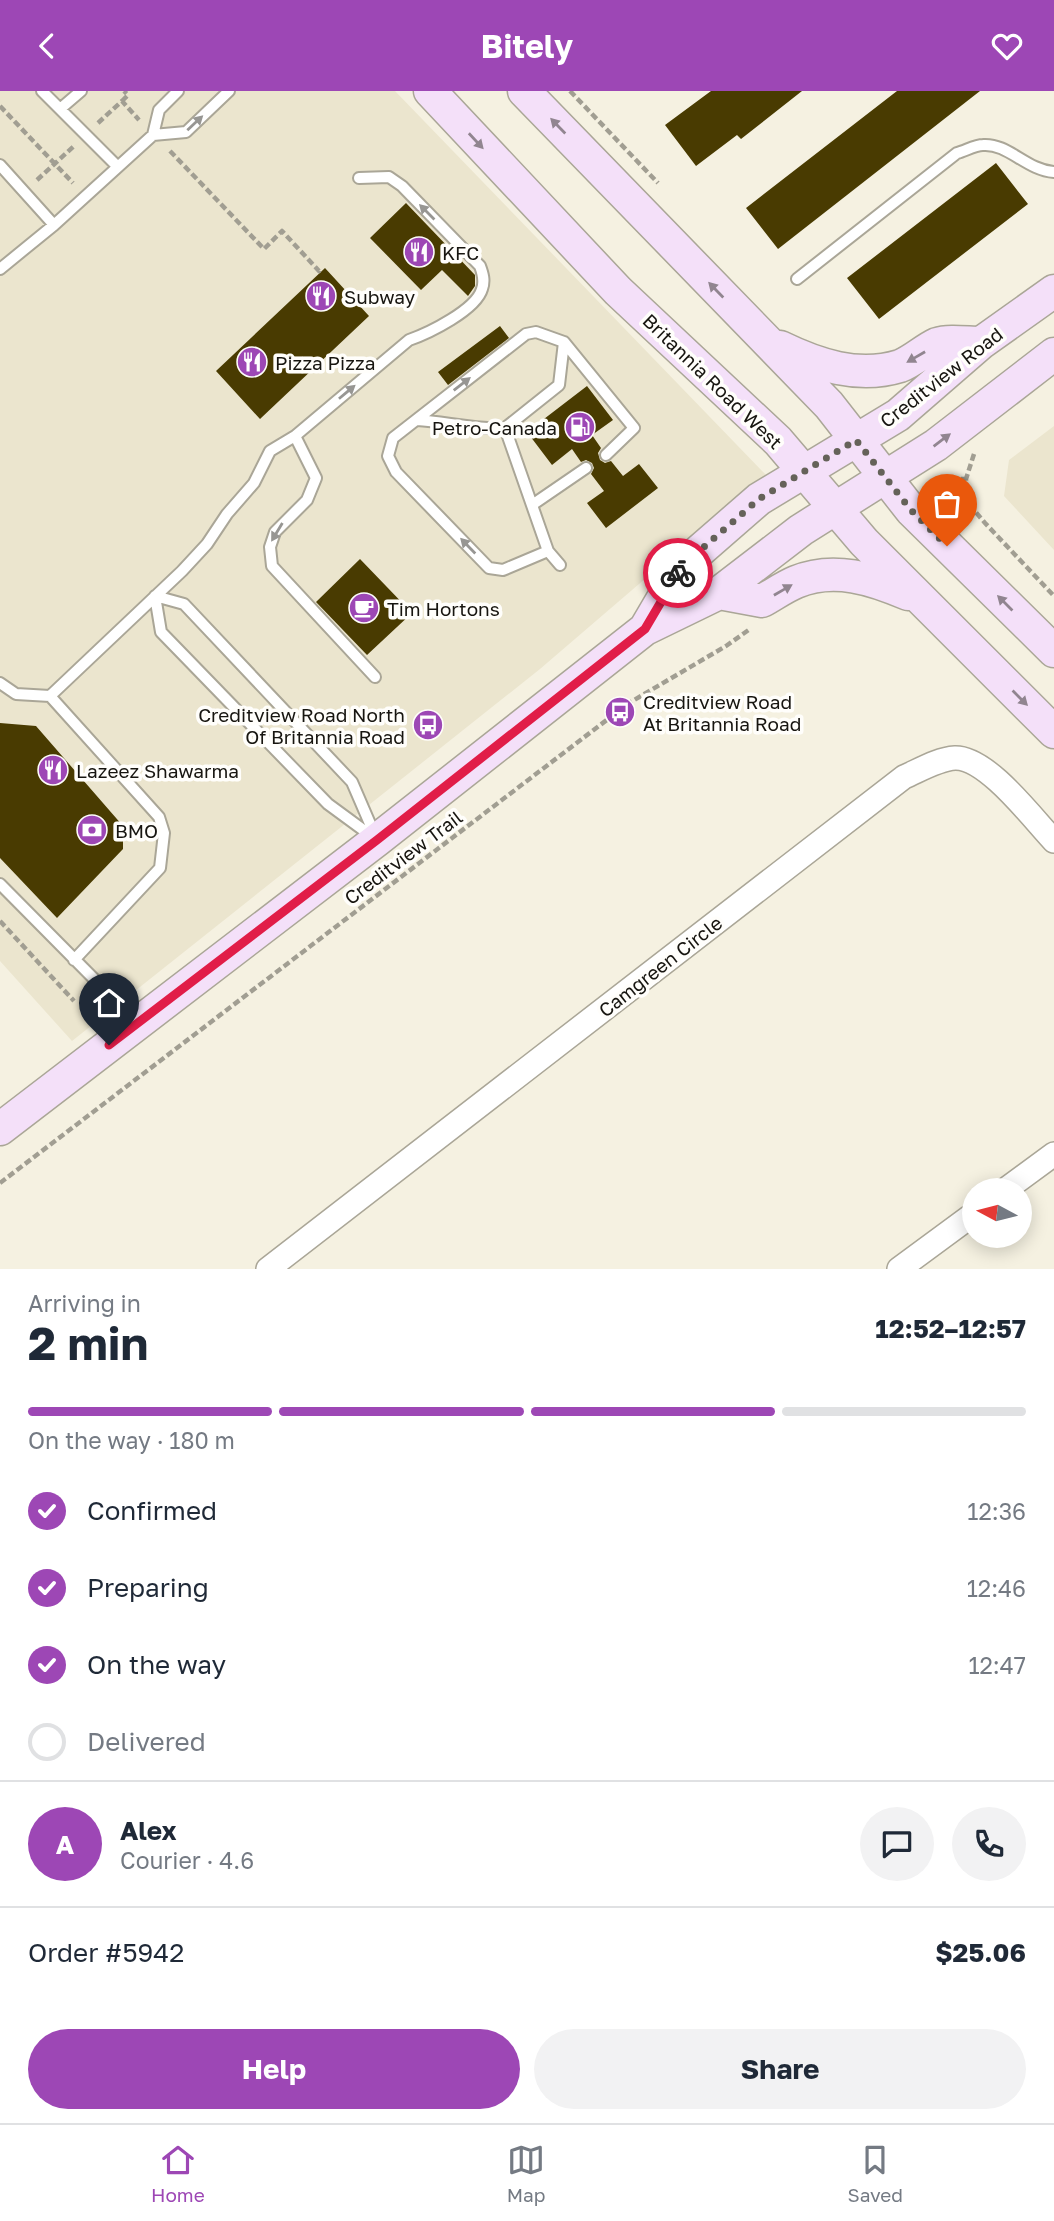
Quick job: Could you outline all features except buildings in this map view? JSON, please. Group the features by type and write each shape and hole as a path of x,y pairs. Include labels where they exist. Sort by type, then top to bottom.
{"main road":[{"name":"Britannia Road West","path":"430,91 618,291 778,441 835,508 919,598 1054,733"},
{"path":"524,91 829,405 911,510 1054,652"},
{"name":"Creditview Road","path":"645,629 682,566 759,499 898,415 981,343 1054,291"},
{"path":"763,339 809,361 860,371 883,370 903,365 940,343 981,343"},
{"name":"Creditview Road","path":"0,1129 377,840 645,629 719,593 802,530 936,445 1054,354"},
{"path":"719,593 762,601 796,582 839,575 877,581 919,598"}],"street":[{"name":"Camgreen Circle","path":"268,1269 904,777 945,759 959,758 972,762 999,783 1054,841"},
{"path":"1021,1178 1054,1154"},
{"path":"900,1269 962,1223"}],"lane":[{"path":"42,91 117,166"},
{"path":"60,109 81,91"},
{"path":"153,135 159,110 178,91"},
{"path":"0,269 54,225 153,135 186,131 229,91"},
{"path":"797,279 957,153 984,145 1009,151 1037,169 1054,172"},
{"path":"0,165 54,225"},
{"path":"0,683 16,694 50,695 207,544 227,514 254,483 270,451 295,436 409,341 441,325 472,303 482,291 484,279 480,267 402,186 389,177 359,179"},
{"path":"548,551 503,570 489,568 396,472 388,456 393,438 526,334 536,332 564,342 634,428 606,455"},
{"path":"417,420 440,421 480,430 505,428 559,385 564,342"},
{"path":"505,428 548,551 561,565"},
{"path":"295,436 316,478 307,500 275,532 270,547 272,566 375,677"},
{"path":"532,505 586,468"},
{"path":"155,596 184,604 352,782 377,840"},
{"path":"155,596 161,632 328,804 377,840"},
{"path":"50,695 159,817 164,833 160,868 74,960"},
{"path":"0,884 100,986 131,1028"}],"path":[{"path":"25,191 128,95 124,91"},
{"path":"122,101 264,249 282,231 319,271 322,268"},
{"path":"0,106 86,196"},
{"path":"962,464 968,467 968,503 1054,596"},
{"path":"959,479 966,479"},
{"name":"Creditview Trail","path":"0,1184 629,703 726,646 756,625"},
{"path":"0,921 74,1001"}],"shaded area":[{"path":"0,91 395,91 766,475 540,669 72,1041 0,961"},
{"path":"1054,426 1054,550 1004,496 1009,460"}],"way so far":[{"path":"678,573 682,566 759,499 856,440 911,510 947,546"}],"place":[{"name":"KFC","path":"419,252"},
{"name":"Subway","path":"321,296"},
{"name":"Pizza Pizza","path":"252,362"},
{"name":"Petro-Canada","path":"580,427"},
{"name":"Tim Hortons","path":"364,608"},
{"name":"Creditview Road At Britannia Road","path":"620,712"},
{"name":"Creditview Road North Of Britannia Road","path":"428,725"},
{"name":"Lazeez Shawarma","path":"53,770"},
{"name":"BMO","path":"92,830"}],"route":[{"path":"109,1045 377,840 645,629 678,573"}]}
